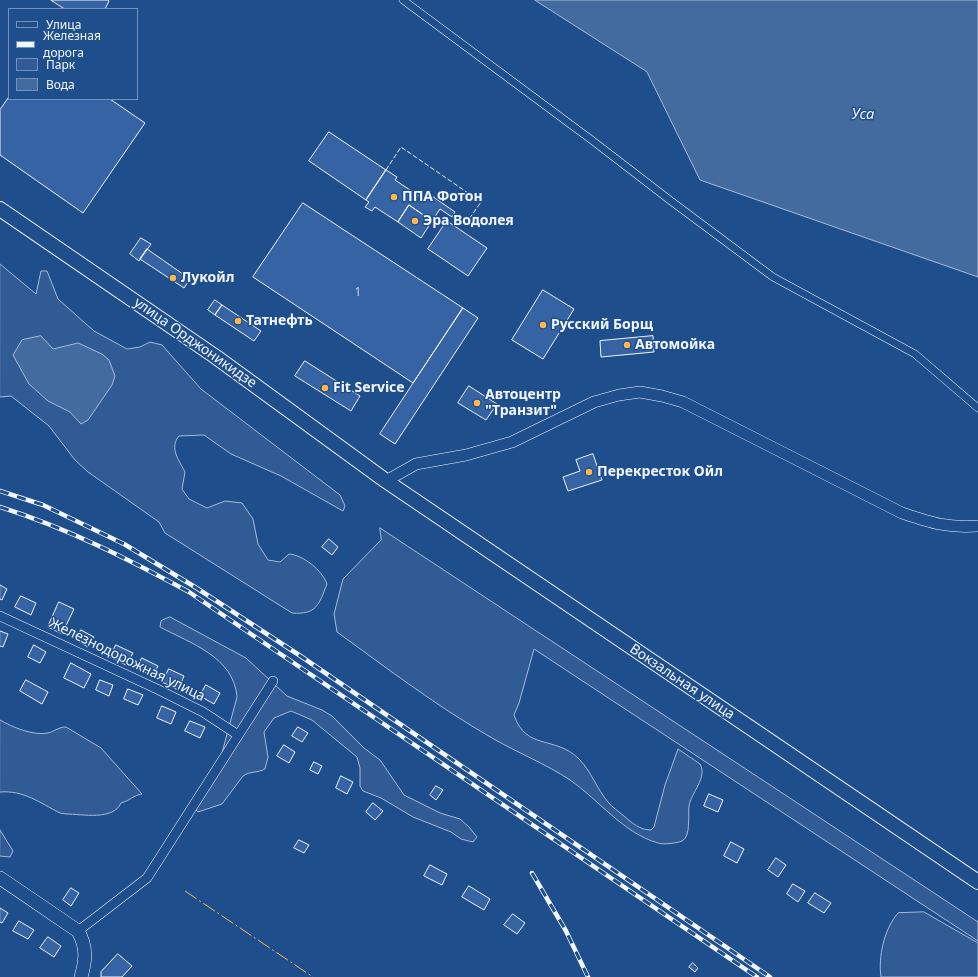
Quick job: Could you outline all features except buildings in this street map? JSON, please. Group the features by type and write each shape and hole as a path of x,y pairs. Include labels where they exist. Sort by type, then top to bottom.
{"main road":[{"name":"улица Орджоникидзе","path":"0,209 216,357 386,481"},
{"name":"Вокзальная улица","path":"386,481 978,882"},
{"path":"0,878 78,931 84,942 86,955 81,977"}],"street":[{"path":"403,0 773,277 915,354 978,408"},
{"path":"386,481 416,464 439,461 487,450 512,442 594,402 640,392 683,402 902,513 937,525 958,527 978,526"},
{"name":"Железнодорожная улица","path":"0,616 157,689 202,712 238,735"},
{"path":"78,931 147,878 273,681"}],"green space":[{"path":"0,264 36,294 41,271 47,271 58,299 94,331 127,349 140,347 150,342 162,345 201,389 340,495 345,506 343,511 281,476 231,454 204,435 179,436 176,440 176,454 185,472 182,489 189,499 207,508 225,501 242,503 253,519 258,544 268,560 280,562 289,554 300,557 311,564 325,579 327,584 316,607 307,612 292,613 165,533 159,522 88,472 75,460 49,426 11,396 0,397"},
{"path":"380,528 978,922 978,941 534,649 519,703 514,715 519,726 526,734 542,742 560,747 579,759 608,802 633,824 647,830 651,830 654,827 665,785 678,749 700,764 702,769 701,780 690,801 688,831 685,839 670,844 660,844 634,832 622,824 570,780 492,738 433,701 337,632 334,614 343,579 381,540"},
{"path":"170,617 246,658 287,696 322,710 332,716 364,748 380,760 404,795 440,813 460,819 477,837 473,842 461,839 451,832 413,817 381,798 363,791 360,786 360,768 357,757 312,720 291,711 274,718 264,732 268,757 265,769 248,773 243,776 222,804 198,812 194,808 222,753 237,697 234,683 228,671 219,661 197,646 160,627 161,621"},
{"path":"0,720 29,732 42,734 66,727 101,748 142,794 121,803 117,809 111,812 88,815 60,813 39,801 24,795 0,792"},
{"path":"0,830 13,851 10,857 0,856"},
{"path":"924,912 978,943 978,977 881,977 881,952 889,927 893,920 898,913"}],"water":[{"name":"Уса","path":"535,0 978,0 978,277 700,180 647,72"},
{"path":"41,336 53,349 78,343 102,354 109,360 115,376 112,385 88,420 81,424 70,412 48,401 29,384 13,355 22,340"}],"railway":[{"path":"0,491 43,505 124,544 195,587 299,655 770,977"},
{"path":"0,507 50,525 97,545 143,567 189,592 757,977"},
{"path":"532,873 566,931 588,977"}],"fence":[{"path":"386,170 401,147 481,202 465,225 452,217"}],"power":[{"path":"185,891 313,977"}],"place":[{"name":"ППА Фотон","path":"394,197"},
{"name":"Эра Водолея","path":"415,221"},
{"name":"Лукойл","path":"173,278"},
{"name":"Татнефть","path":"238,321"},
{"name":"Русский Борщ","path":"543,325"},
{"name":"Автомойка","path":"627,345"},
{"name":"Fit Service","path":"325,388"},
{"name":"Автоцентр \"Транзит\"","path":"477,403"},
{"name":"Перекресток Ойл","path":"589,472"}]}
